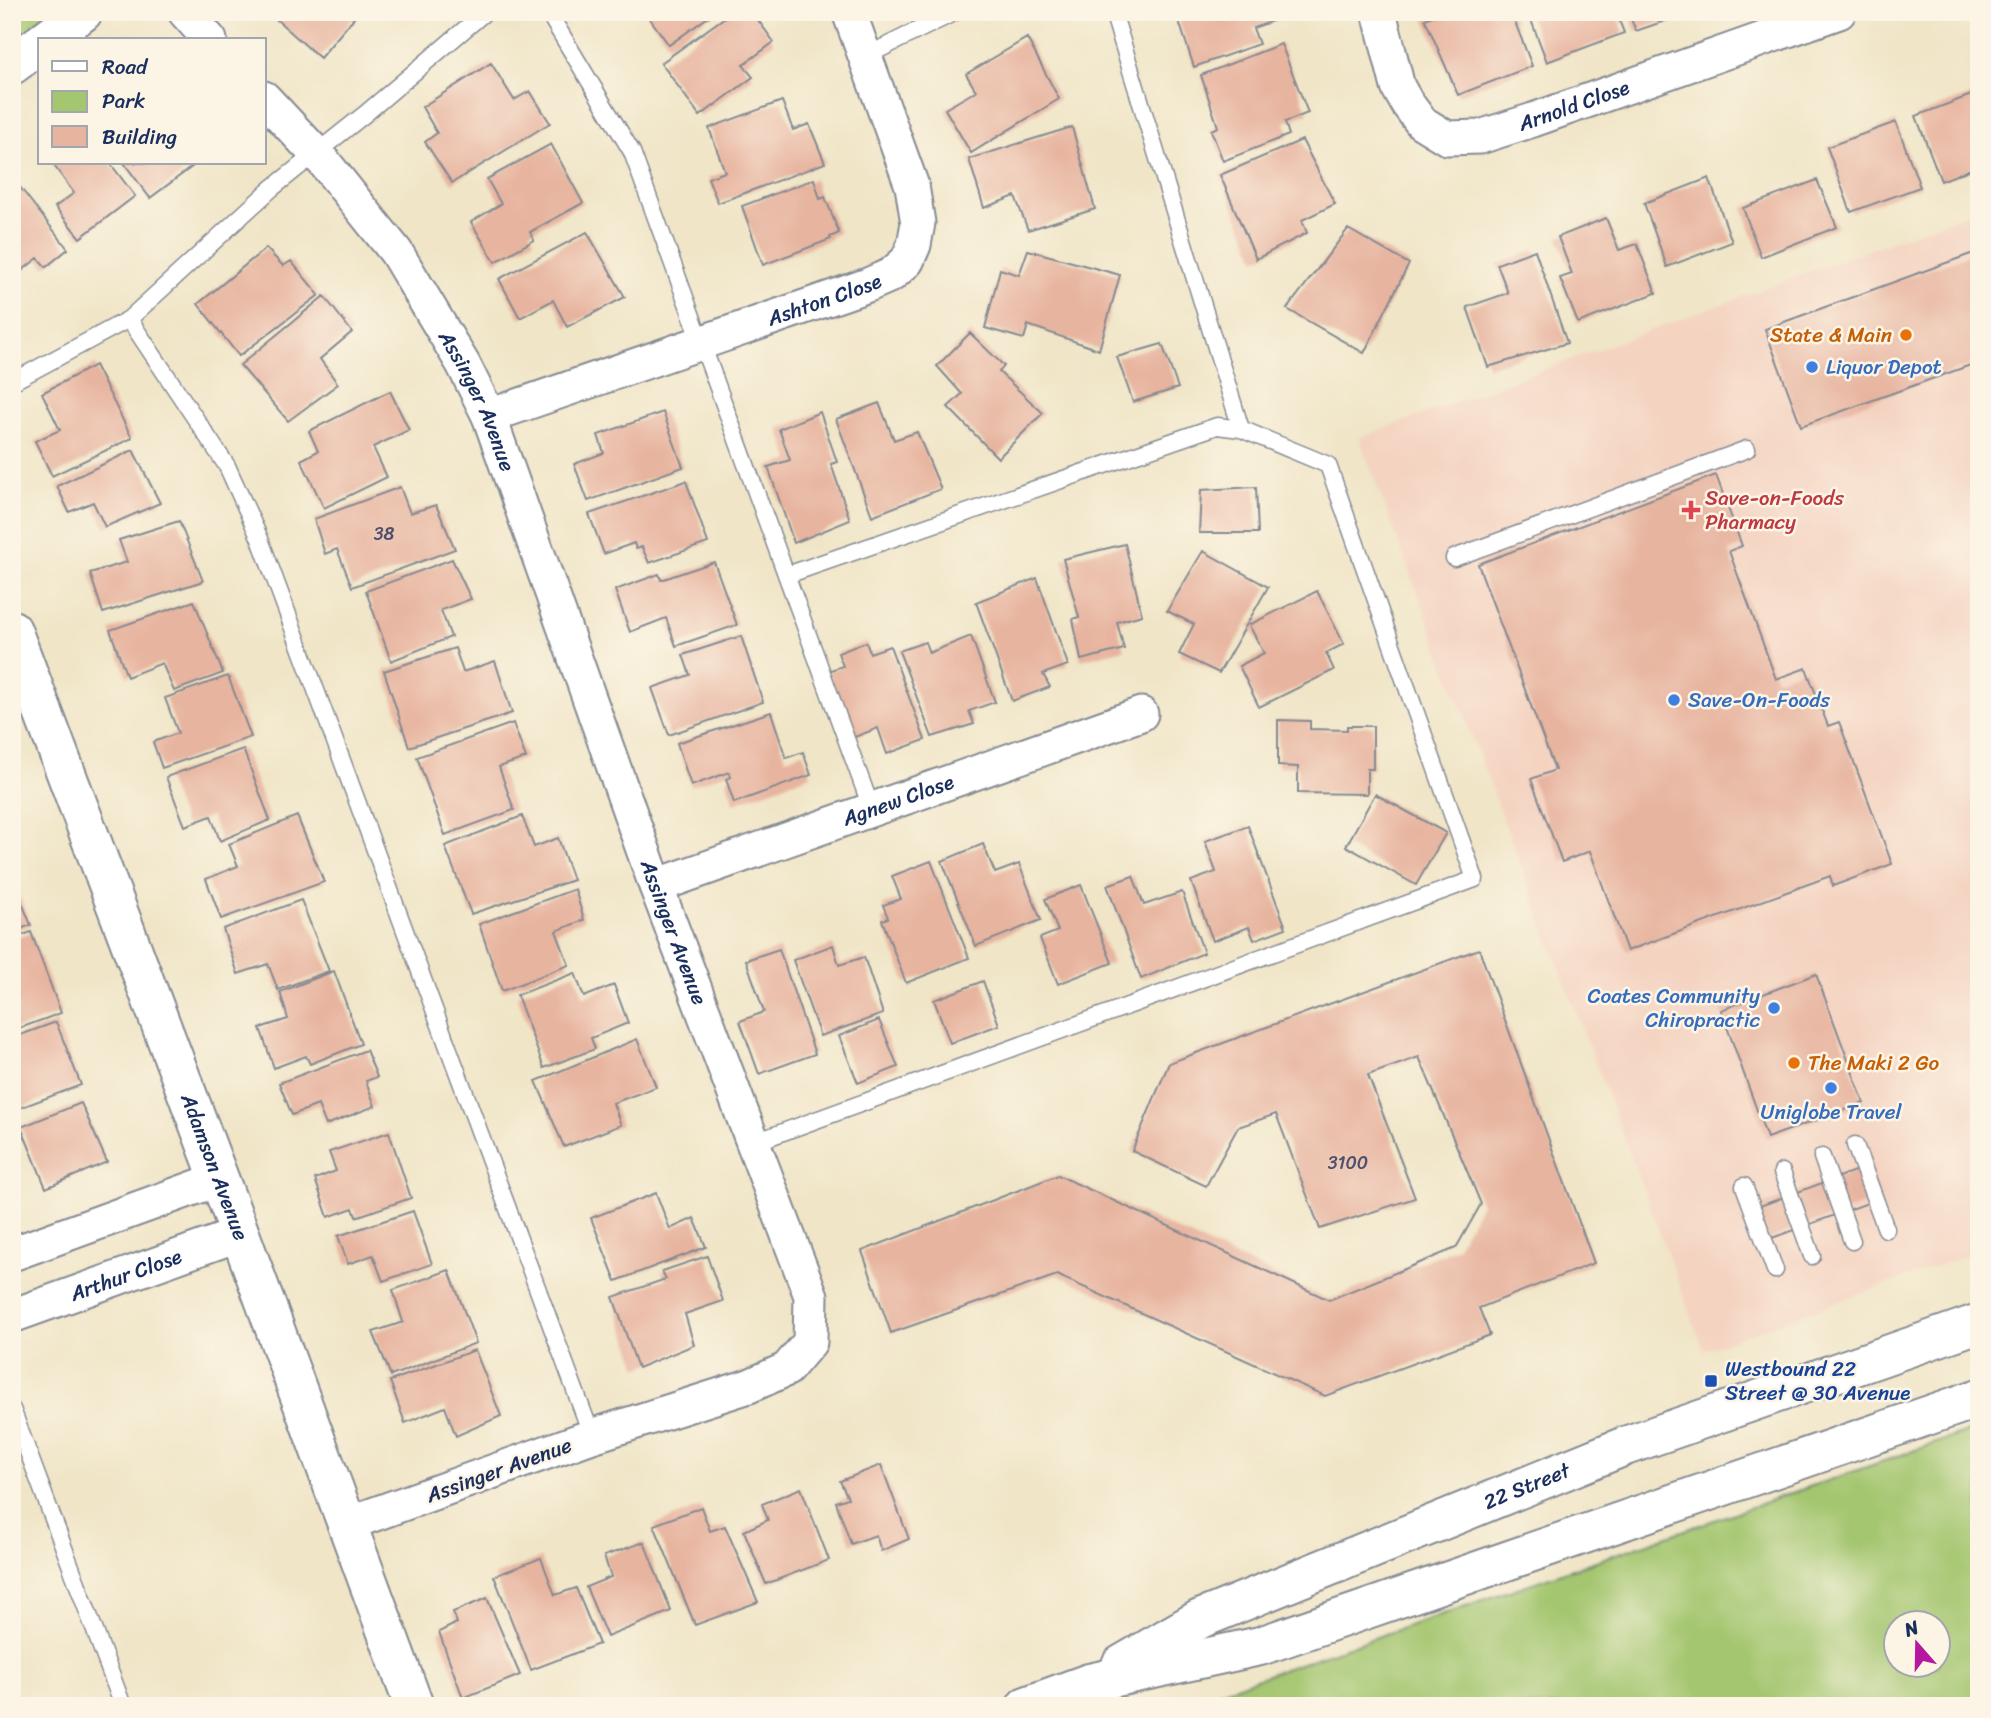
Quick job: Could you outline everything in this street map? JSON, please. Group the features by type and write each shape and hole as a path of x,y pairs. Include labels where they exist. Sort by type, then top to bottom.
{"main road":[{"path":"48,38 83,12"},
{"path":"12,65 38,46"},
{"name":"Adamson Avenue","path":"12,630 240,1234 414,1706"},
{"name":"22 Street","path":"1089,1683 1200,1619 1625,1446 1979,1324"},
{"name":"22 Street","path":"1026,1706 1089,1683 1260,1646 1979,1398"}],"street":[{"path":"185,12 208,38"},
{"name":"Ashton Close","path":"489,416 868,285 891,275 907,261 914,245 918,223 912,186 849,12"},
{"name":"Arnold Close","path":"1379,12 1398,87 1421,122 1447,138 1480,136 1533,120 1839,12"},
{"name":"Assinger Avenue","path":"266,100 315,152 396,252 463,364 489,416 656,886 811,1296 810,1342 787,1369 749,1386 592,1436 346,1524"},
{"name":"Agnew Close","path":"656,886 1140,714"},
{"path":"12,1254 219,1179"},
{"name":"Arthur Close","path":"12,1317 240,1234"}],"lane":[{"path":"12,382 128,319 271,189 365,114 485,12"},
{"path":"548,12 632,152 872,810"},
{"path":"866,56 955,12"},
{"path":"1113,12 1241,429"},
{"path":"128,319 227,466 260,539 592,1436"},
{"path":"753,1143 1475,879 1328,465 1241,429 1217,426 787,575"},
{"path":"1454,558 1747,449"},
{"path":"1856,1145 1886,1229"},
{"path":"1822,1157 1852,1241"},
{"path":"1782,1172 1812,1256"},
{"path":"1744,1186 1775,1270"},
{"path":"12,1409 123,1706"}],"shaded area":[{"path":"1979,209 1979,1251 1704,1350 1359,438"}],"green space":[{"path":"12,12 83,12 48,38 38,38 38,46 12,65"},
{"path":"1979,1428 1979,1706 1178,1706"}],"building":[{"path":"268,12 359,12 320,58"},
{"path":"645,12 715,12 669,45"},
{"path":"732,12 752,12 774,42 743,65 753,77 700,116 661,63"},
{"path":"1176,12 1279,12 1281,18 1253,28 1259,44 1194,67"},
{"path":"1441,12 1511,12 1532,66 1458,95 1425,19"},
{"path":"1528,12 1616,12 1624,33 1547,62"},
{"path":"1628,12 1688,12 1688,13 1636,31"},
{"path":"1027,38 1059,99 971,153 945,109 976,91 966,74"},
{"path":"1281,44 1308,113 1285,122 1289,135 1223,161 1211,130 1218,127 1201,75"},
{"path":"491,63 514,100 530,91 550,123 452,183 425,142 437,133 422,107"},
{"path":"1979,92 1979,166 1941,181 1916,116"},
{"path":"782,101 793,130 809,124 825,163 718,203 708,178 725,172 709,128"},
{"path":"1896,122 1920,187 1851,212 1827,147"},
{"path":"1072,127 1095,209 1028,230 1015,196 984,208 969,159"},
{"path":"1302,140 1335,204 1302,220 1307,233 1256,259 1220,175"},
{"path":"551,144 583,203 530,232 534,240 495,262 471,222 501,204 487,179"},
{"path":"53,164 111,164 135,196 80,238 55,207 74,193"},
{"path":"125,164 196,164 150,198"},
{"path":"12,177 68,249 46,267 38,258 15,276 14,272 12,274"},
{"path":"1709,178 1732,242 1667,267 1644,203"},
{"path":"814,179 820,199 825,197 839,233 830,237 831,239 763,265 742,206"},
{"path":"1817,180 1837,227 1761,257 1743,208"},
{"path":"1606,218 1619,250 1637,244 1656,293 1578,323 1560,278 1572,274 1558,237"},
{"path":"1348,229 1409,264 1364,353 1287,309"},
{"path":"587,232 625,297 567,327 553,300 520,318 499,279"},
{"path":"266,248 283,266 291,261 319,295 239,356 198,304"},
{"path":"1028,250 1120,275 1099,350 1028,325 1024,339 985,328 1000,269 1019,275"},
{"path":"1535,250 1567,343 1488,367 1467,307 1508,293 1497,264"},
{"name":"State & Main","path":"1979,251 1979,362 1801,426 1765,329"},
{"path":"324,296 352,332 320,359 338,384 288,421 240,365"},
{"path":"970,333 1004,366 999,372 1043,413 998,458 948,407 962,394 937,366"},
{"path":"1162,344 1178,388 1133,402 1117,357"},
{"path":"95,365 132,438 52,476 35,441 60,430 42,393"},
{"path":"390,391 409,430 373,447 387,477 324,508 301,460 318,451 309,431"},
{"path":"879,403 894,440 917,432 941,489 872,516 836,419"},
{"path":"663,412 683,467 588,501 574,464 604,453 598,435"},
{"path":"820,412 837,462 831,464 850,520 794,543 768,467 790,460 779,429"},
{"path":"133,450 160,503 105,527 93,502 69,512 57,486"},
{"name":"Save-On-Foods","path":"1716,475 1742,546 1729,551 1776,679 1806,668 1828,726 1839,722 1892,864 1833,886 1830,876 1627,951 1590,851 1562,862 1531,779 1555,770 1478,564"},
{"path":"686,481 708,543 649,563 642,547 636,549 634,543 604,554 589,514"},
{"path":"400,487 410,513 436,505 455,549 352,587 337,549 325,554 314,519"},
{"path":"1256,487 1258,533 1199,533 1201,490"},
{"path":"179,521 203,581 103,613 90,573 127,562 119,540"},
{"path":"1125,544 1142,615 1117,622 1124,649 1081,660 1073,619 1079,617 1063,559"},
{"path":"1203,551 1268,587 1219,673 1179,654 1194,624 1167,611"},
{"path":"452,559 471,599 441,610 451,637 391,661 366,591"},
{"path":"714,562 737,625 676,646 666,618 630,632 615,590 659,574 661,580"},
{"path":"1037,578 1068,665 1043,674 1050,687 1012,701 976,602"},
{"path":"1317,591 1344,644 1326,653 1334,670 1259,707 1239,666 1264,653 1249,625"},
{"path":"194,601 223,673 174,691 162,663 127,677 110,630"},
{"path":"741,636 763,702 669,735 652,688 690,675 683,655"},
{"path":"971,636 995,702 969,711 974,724 932,737 899,651 925,642 929,653"},
{"path":"866,642 870,653 890,646 925,740 887,754 878,728 852,738 828,671 843,666 838,653"},
{"path":"455,648 463,672 495,661 512,713 409,747 384,671"},
{"path":"228,676 251,737 162,768 153,742 178,733 165,698"},
{"path":"771,712 786,758 803,752 811,775 734,803 726,779 731,777 729,772 691,786 677,743"},
{"path":"1278,720 1310,721 1310,729 1347,730 1347,726 1373,726 1373,769 1367,769 1367,794 1298,793 1298,767 1278,766"},
{"path":"513,723 526,758 499,767 514,810 445,835 417,757"},
{"path":"243,749 270,820 220,841 211,816 185,826 166,777"},
{"path":"1375,794 1446,833 1416,885 1346,846"},
{"path":"297,816 324,882 221,919 206,879 238,866 229,844"},
{"path":"522,816 534,847 558,838 573,880 471,914 445,846"},
{"path":"1248,826 1286,928 1254,940 1249,927 1213,941 1191,881 1216,872 1205,841"},
{"path":"983,844 995,873 1019,864 1041,920 976,946 942,861"},
{"path":"931,861 969,958 906,983 882,920 888,918 883,905 901,899 892,876"},
{"path":"1133,876 1144,905 1182,892 1204,953 1141,979 1107,885"},
{"path":"12,878 31,925 12,932"},
{"path":"1081,885 1112,963 1058,984 1040,938 1058,931 1045,899"},
{"path":"575,889 584,920 556,931 569,965 502,991 479,924"},
{"path":"301,900 329,971 278,990 268,964 238,974 223,929"},
{"path":"31,932 61,1013 12,1031 12,939"},
{"path":"833,945 839,965 864,957 883,1014 820,1036 793,960"},
{"path":"779,949 815,1054 759,1074 740,1021 764,1012 746,960"},
{"path":"1479,949 1594,1263 1479,1308 1490,1335 1325,1396 1057,1275 891,1333 862,1251 1058,1175 1329,1300 1456,1248 1481,1204 1419,1057 1368,1075 1415,1198 1320,1229 1276,1114 1238,1127 1206,1186 1132,1151 1169,1063"},
{"path":"334,971 361,1044 310,1064 306,1056 274,1068 260,1028 288,1019 280,992"},
{"path":"575,973 584,997 614,985 628,1023 591,1038 595,1049 544,1068 517,995"},
{"path":"1816,974 1864,1103 1767,1138 1721,1010"},
{"path":"983,981 999,1025 950,1043 934,1000"},
{"path":"879,1020 898,1067 858,1083 839,1036"},
{"path":"56,1022 81,1085 17,1109 12,1096 12,1038"},
{"path":"637,1039 656,1087 613,1103 621,1125 564,1147 536,1081"},
{"path":"366,1050 377,1077 366,1081 375,1106 326,1125 318,1105 292,1115 279,1083"},
{"path":"81,1103 107,1162 46,1188 21,1127"},
{"path":"389,1132 411,1198 356,1217 353,1208 328,1217 315,1179 336,1171 329,1152"},
{"path":"1868,1166 1879,1199 1761,1242 1749,1210"},
{"path":"656,1193 670,1229 694,1218 706,1247 616,1281 591,1218"},
{"path":"413,1211 432,1264 383,1281 373,1255 348,1264 338,1236"},
{"path":"707,1256 723,1301 685,1314 694,1345 638,1368 613,1297 666,1279 662,1271"},
{"path":"449,1270 476,1343 391,1376 373,1332 403,1322 393,1290"},
{"path":"475,1350 501,1416 456,1436 445,1407 405,1423 390,1381"},
{"path":"881,1465 909,1539 881,1551 876,1535 851,1544 836,1502 848,1498 840,1481"},
{"path":"801,1488 829,1560 766,1584 744,1531 768,1520 762,1504"},
{"path":"701,1507 710,1531 725,1526 758,1602 695,1625 654,1525"},
{"path":"644,1542 671,1611 607,1637 586,1587 611,1577 604,1556"},
{"path":"541,1558 555,1595 576,1588 599,1644 531,1670 494,1576"},
{"path":"487,1598 520,1675 463,1698 439,1632 457,1623 453,1612"}],"place":[{"name":"State & Main","path":"1906,335"},
{"name":"Liquor Depot","path":"1812,367"},
{"name":"Save-on-Foods Pharmacy","path":"1691,510"},
{"name":"Save-On-Foods","path":"1674,700"},
{"name":"Coates Community Chiropractic","path":"1774,1008"},
{"name":"The Maki 2 Go","path":"1794,1063"},
{"name":"Uniglobe Travel","path":"1831,1088"},
{"name":"Westbound 22 Street @ 30 Avenue","path":"1711,1381"}]}
